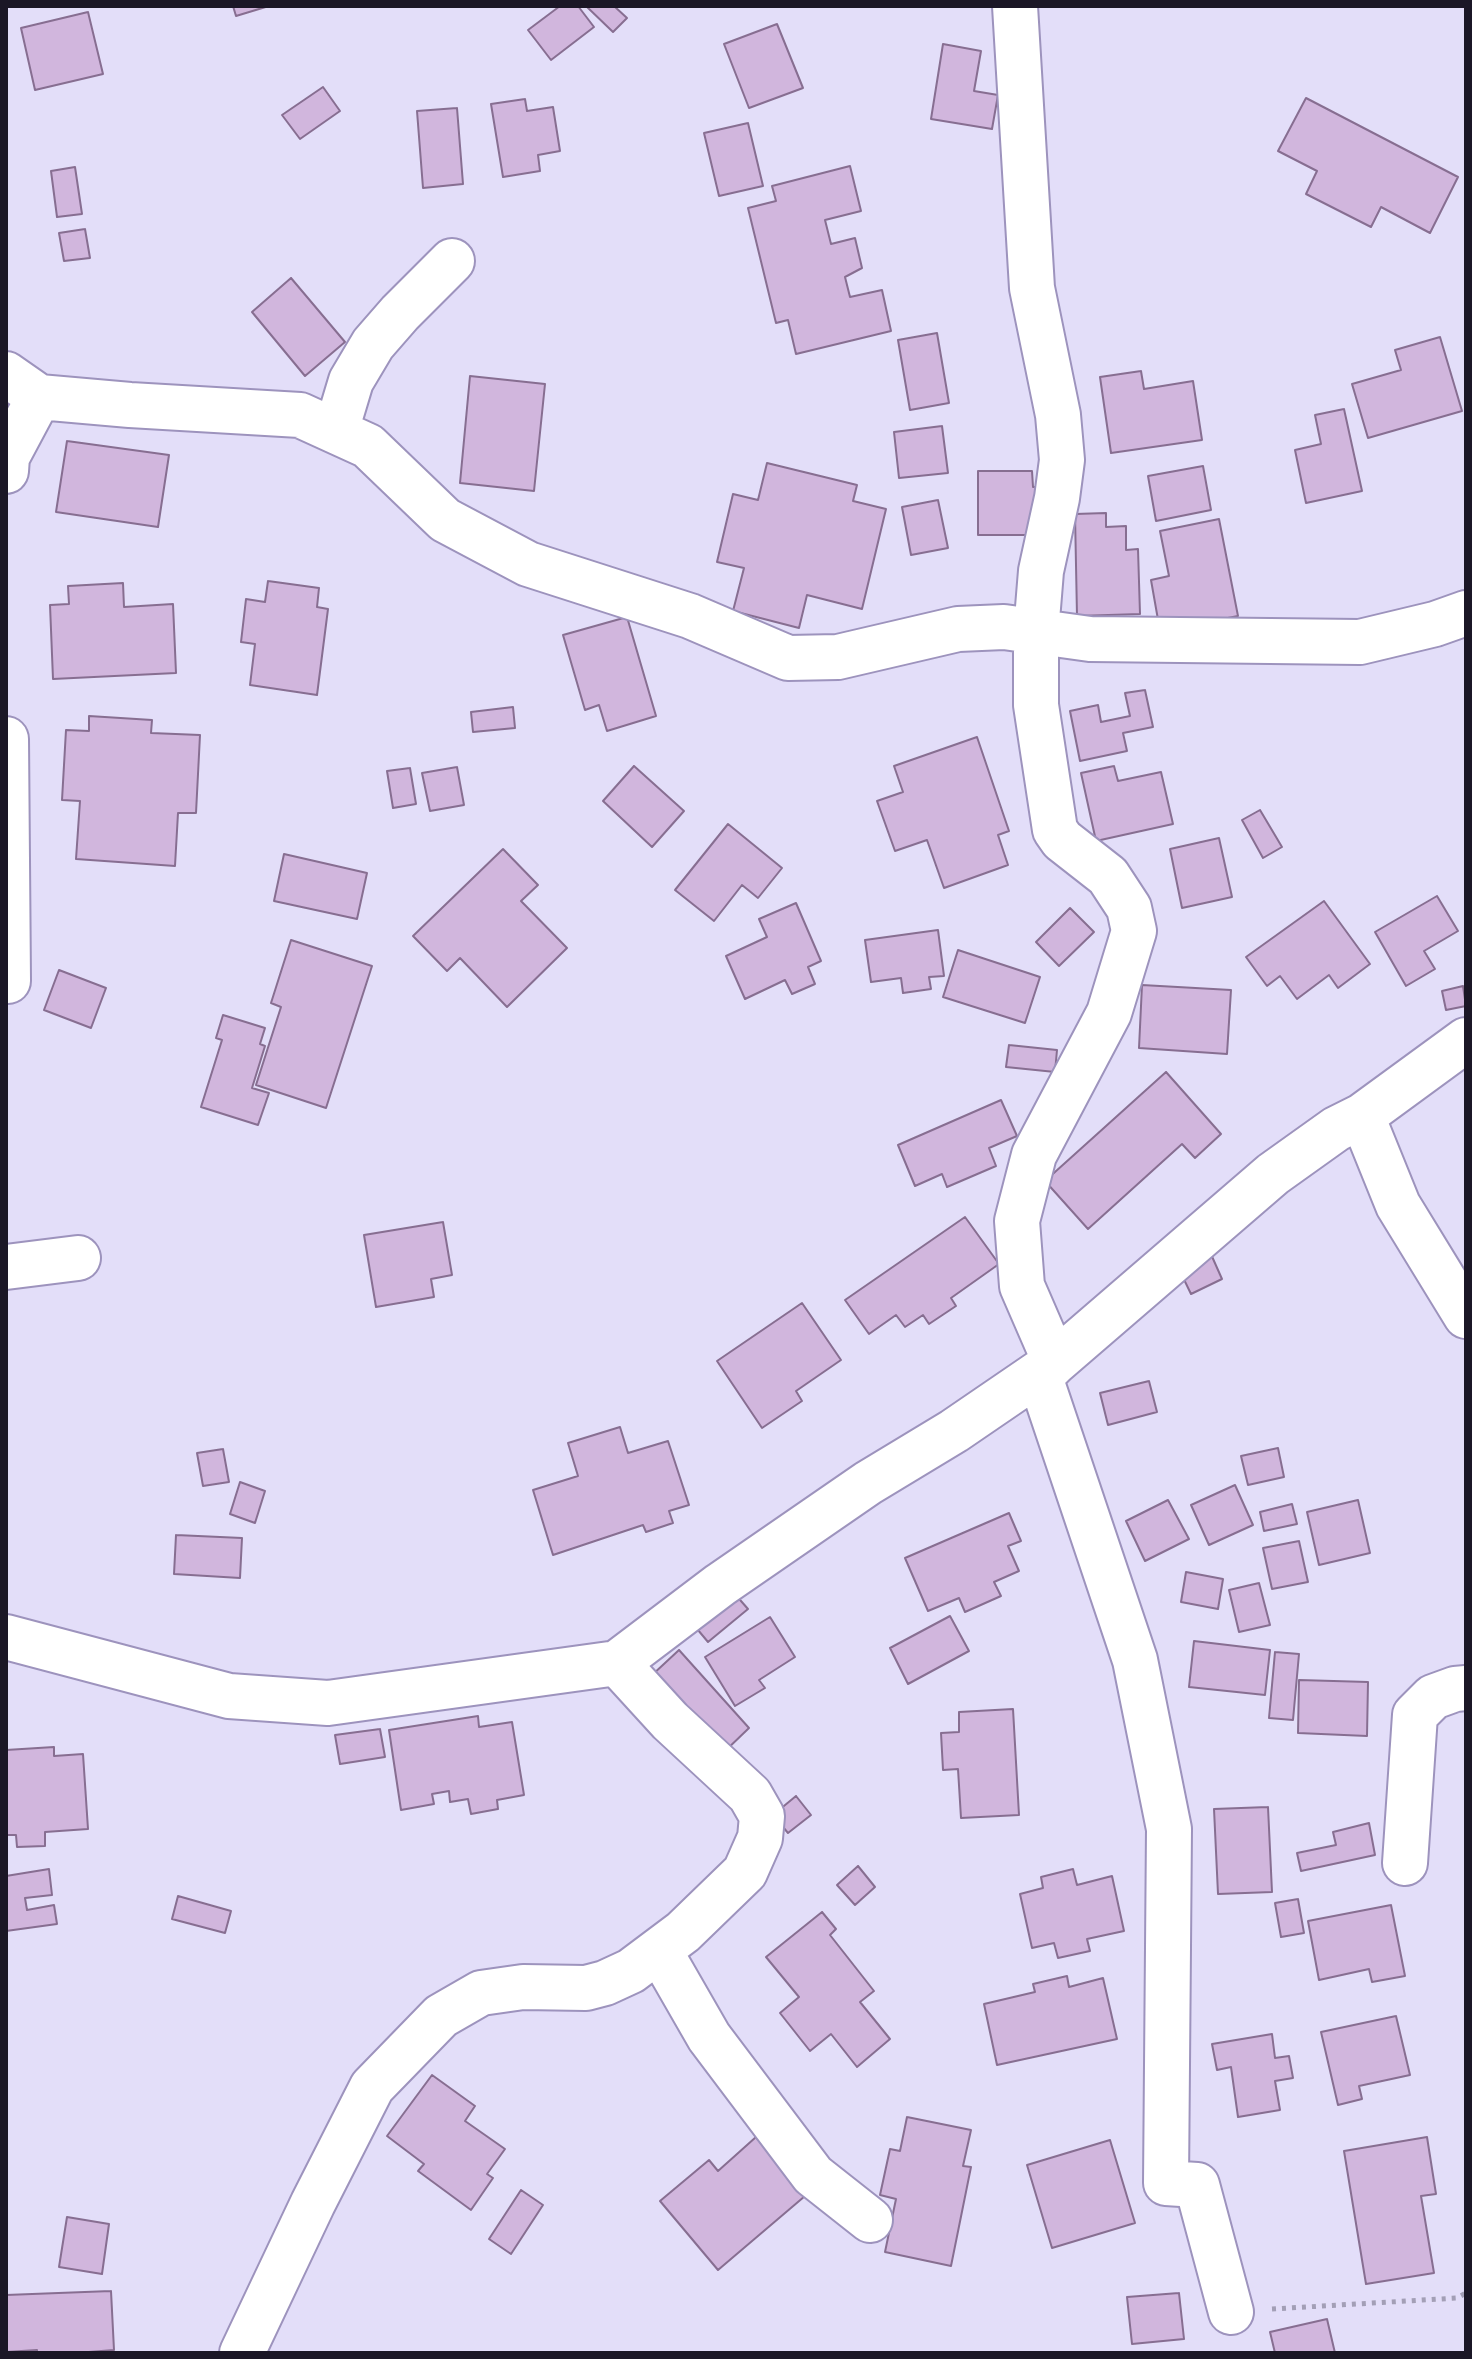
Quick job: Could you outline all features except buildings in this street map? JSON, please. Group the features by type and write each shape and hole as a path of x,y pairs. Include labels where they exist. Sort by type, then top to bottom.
{"street":[{"path":"1015,6 1032,288 1058,415 1062,460 1041,571 1036,632 1036,705 1055,830 1062,840 1108,876 1129,908 1134,931 1109,1013 1034,1155 1017,1221 1022,1286 1055,1362"},
{"path":"336,431 351,381 373,344 452,261"},
{"path":"6,471 22,386 130,405 300,415 368,446 445,520 528,564 690,616 788,658 838,657 958,629 1004,627 1090,639 1360,642 1435,624 1466,613"},
{"path":"6,739 8,981"},
{"path":"1231,2312 1197,2185 1166,2183 1169,1829 1135,1660 1040,1377 1273,1174 1336,1129 1362,1116 1466,1040"},
{"path":"1362,1116 1398,1205 1466,1316"},
{"path":"6,1267 78,1258"},
{"path":"6,1637 229,1696 328,1703 617,1663 782,1542 1055,1362"},
{"path":"254,2348 313,2203 372,2087 441,2016 481,1993 523,1987 586,1988 631,1971 683,1932 745,1872 760,1838 762,1816 750,1795 670,1721 617,1663"},
{"path":"1405,1863 1415,1715 1433,1697 1466,1688"},
{"path":"659,1950 709,2037 813,2175 870,2220"}],"path":[{"path":"1231,2312 1457,2298 1466,2293"}]}
